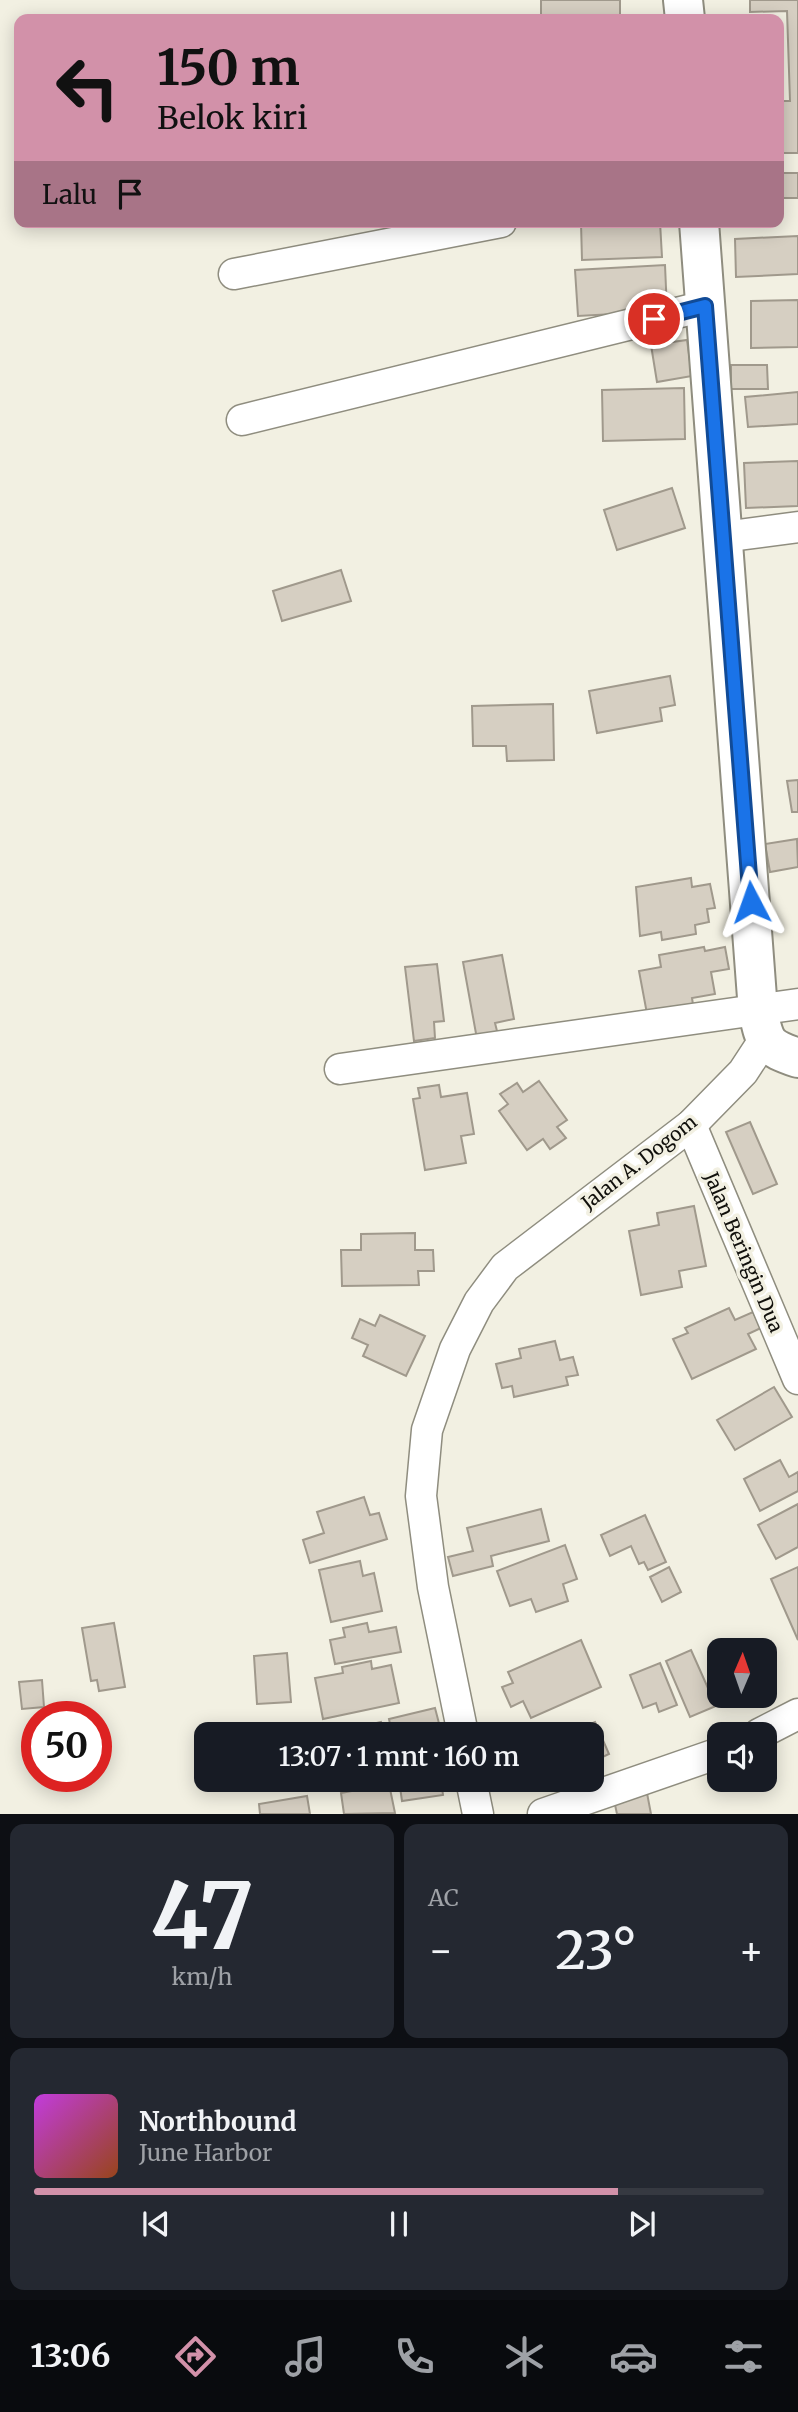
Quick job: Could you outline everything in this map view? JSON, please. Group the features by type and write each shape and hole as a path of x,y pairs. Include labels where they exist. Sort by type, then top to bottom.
{"main road":[{"path":"699,228 761,1026 773,1049 798,1058"}],"street":[{"path":"234,274 470,228"},
{"path":"242,420 705,306"},
{"path":"723,537 798,527"},
{"path":"340,1069 761,1026 798,1004"},
{"name":"Jalan A. Dogom","path":"461,1722 433,1587 421,1496 422,1451 443,1380 465,1326 505,1267 691,1125 743,1072 761,1026"},
{"name":"Jalan Beringin Dua","path":"691,1125 798,1379"},
{"path":"777,1725 798,1714"},
{"path":"542,1814 707,1757"},
{"path":"473,1792 478,1814"}],"building":[{"path":"541,0 620,0 620,14 541,14"},
{"path":"750,0 798,0 798,153 784,153 784,101 790,101 787,11 750,12"},
{"path":"784,173 798,173 798,198 784,198"},
{"path":"581,228 660,228 662,257 582,260"},
{"path":"798,236 798,274 736,277 735,239"},
{"path":"665,265 667,311 578,316 575,270"},
{"path":"798,300 798,347 751,348 751,301"},
{"path":"687,340 692,376 657,382 651,345"},
{"path":"731,365 767,365 768,389 731,389"},
{"path":"684,388 685,439 603,441 602,390"},
{"path":"798,392 798,424 748,427 745,397"},
{"path":"798,461 798,506 746,508 744,463"},
{"path":"672,488 685,528 617,550 604,510"},
{"path":"341,570 351,601 282,621 273,591"},
{"path":"670,676 675,705 660,708 662,721 597,733 589,691"},
{"path":"553,704 554,760 507,761 506,746 473,746 472,706"},
{"path":"798,780 798,812 792,812 787,781"},
{"path":"797,839 798,867 770,872 765,844"},
{"path":"691,878 692,887 710,884 715,908 707,909 709,922 695,925 696,934 662,940 661,932 640,936 636,887"},
{"path":"704,947 705,951 725,947 729,969 711,972 715,994 692,998 694,1011 648,1019 639,971 661,967 659,955"},
{"path":"502,955 514,1019 495,1023 498,1035 477,1039 463,962"},
{"path":"437,964 444,1021 434,1022 435,1038 414,1041 405,967"},
{"path":"539,1081 567,1120 557,1127 566,1138 550,1149 543,1139 527,1150 499,1111 508,1104 500,1094 517,1083 523,1092"},
{"path":"439,1085 441,1097 467,1093 474,1134 461,1136 466,1163 425,1170 413,1099 420,1098 418,1088"},
{"path":"750,1122 777,1184 753,1194 726,1132"},
{"path":"694,1206 706,1266 679,1271 682,1287 641,1295 629,1231 659,1225 657,1213"},
{"path":"415,1233 415,1250 433,1250 434,1271 418,1271 419,1285 342,1286 341,1250 361,1250 361,1234"},
{"path":"729,1308 735,1320 753,1312 761,1328 748,1334 756,1349 692,1379 673,1339 688,1333 685,1328"},
{"path":"380,1315 425,1336 406,1376 363,1356 368,1345 352,1338 360,1319 375,1326"},
{"path":"555,1341 560,1360 573,1357 578,1375 566,1377 568,1385 514,1397 512,1386 502,1388 496,1364 521,1358 519,1349"},
{"path":"774,1387 792,1417 735,1450 717,1420"},
{"path":"780,1460 789,1477 798,1472 798,1491 760,1511 744,1479"},
{"path":"364,1497 370,1515 379,1513 387,1539 310,1563 303,1540 324,1533 317,1512"},
{"path":"798,1504 798,1547 776,1559 758,1525"},
{"path":"541,1509 549,1541 491,1556 493,1566 453,1576 448,1557 473,1551 467,1528"},
{"path":"645,1515 666,1562 648,1570 644,1562 639,1564 631,1546 610,1556 601,1535"},
{"path":"565,1545 577,1579 563,1584 568,1601 536,1612 531,1599 510,1606 497,1571"},
{"path":"360,1561 363,1576 374,1573 382,1611 331,1622 319,1570"},
{"path":"669,1567 681,1592 662,1602 650,1577"},
{"path":"798,1567 798,1640 771,1579"},
{"path":"114,1623 125,1687 99,1691 97,1680 91,1681 82,1628"},
{"path":"367,1623 369,1632 396,1627 401,1652 335,1664 330,1640 345,1637 343,1628"},
{"path":"581,1640 601,1687 531,1718 523,1701 511,1707 502,1687 513,1683 508,1672"},
{"path":"691,1650 707,1686 707,1708 711,1708 690,1717 666,1661"},
{"path":"287,1653 291,1702 257,1704 254,1656"},
{"path":"371,1661 372,1669 391,1665 399,1703 323,1719 315,1678 343,1673 342,1667"},
{"path":"660,1663 677,1705 659,1712 656,1703 643,1708 630,1675"},
{"path":"42,1680 44,1701 21,1701 19,1682"},
{"path":"435,1708 439,1722 390,1722 389,1719"},
{"path":"604,1743 609,1754 604,1756"},
{"path":"391,1792 395,1813 344,1814 341,1793"},
{"path":"401,1792 443,1792 443,1795 402,1801"},
{"path":"647,1793 651,1814 617,1814 614,1800"},
{"path":"307,1796 310,1814 260,1814 259,1804"}],"route":[{"path":"654,319 705,306 737,755 751,902"}]}
